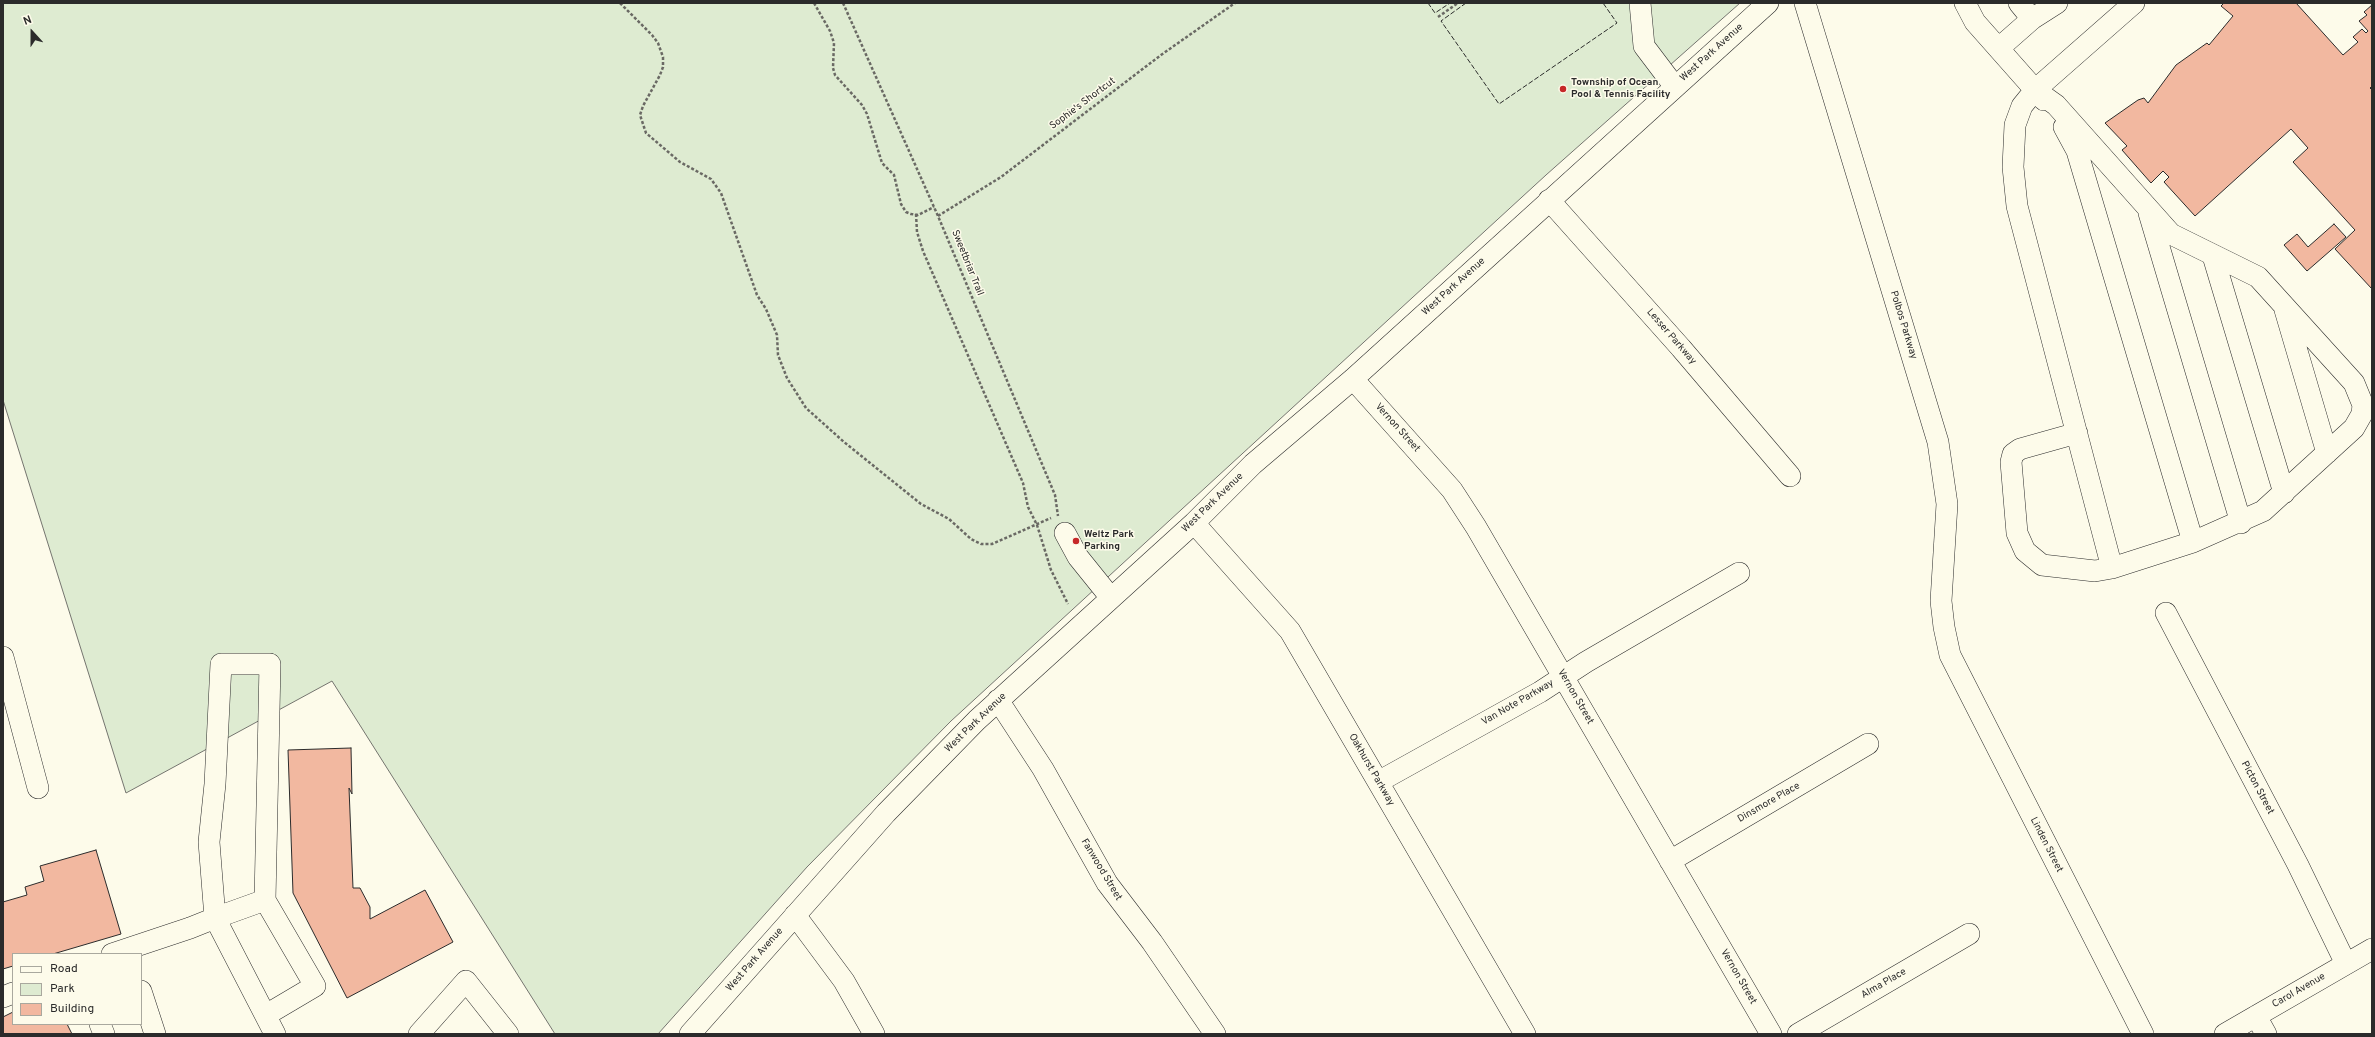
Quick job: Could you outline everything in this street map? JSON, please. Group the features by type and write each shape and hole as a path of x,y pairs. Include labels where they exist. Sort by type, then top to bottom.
{"street":[{"path":"1640,3 1644,46 1675,87"},
{"name":"West Park Avenue","path":"690,1034 886,813 998,700 1194,523 1253,464 1353,379 1768,3"},
{"name":"Polbos Parkway","path":"1805,3 1938,442 1946,504 1941,601 1944,627 1950,654"},
{"path":"1965,3 1975,22 2035,90 2069,135 2077,151 2194,542"},
{"path":"1999,48 2025,11 2056,3"},
{"path":"2112,568 2017,206 2014,187 2015,125 2022,106 2035,90 2134,3"},
{"path":"2035,90 2056,105 2171,234 2214,256 2250,271 2354,383 2362,398 2362,414 2359,421 2327,453 2263,511 2240,523 2194,542 2112,568 2085,570 2042,565 2025,551 2017,534 2011,462 2013,454 2020,449 2077,433"},
{"path":"2086,182 2108,176 2125,183"},
{"name":"Lesser Parkway","path":"1549,200 1681,348 1790,476"},
{"path":"2147,207 2240,523"},
{"path":"2214,256 2284,493"},
{"path":"2283,305 2327,453"},
{"name":"Vernon Street","path":"1353,379 1452,490 1476,527 1771,1034"},
{"name":"Oakhurst Parkway","path":"1194,523 1290,631 1525,1034"},
{"path":"1065,533 1081,561 1111,598"},
{"name":"Van Note Parkway","path":"1378,782 1564,677 1739,573"},
{"name":"Picton Street","path":"2166,613 2298,865 2346,964"},
{"name":"Linden Street","path":"1950,654 2143,1034"},
{"path":"3,657 12,720 38,788"},
{"path":"266,1015 315,986 265,900 270,664 221,664 215,784 209,842 215,918 275,1034"},
{"name":"Fanwood Street","path":"998,700 1043,769 1108,883 1152,942 1215,1034"},
{"name":"Dinsmore Place","path":"1670,861 1868,744"},
{"path":"123,952 265,900"},
{"path":"795,915 844,981 874,1034"},
{"name":"Alma Place","path":"1798,1034 1969,934"},
{"name":"Carol Avenue","path":"2225,1034 2372,949"},
{"path":"419,1034 466,981 508,1034"},
{"path":"142,994 155,1034"},
{"path":"2256,1016 2266,1034"}],"path":[{"path":"620,3 652,35 658,43 663,57 663,67 660,75 642,110 642,125 646,134 680,162 711,178 721,193 757,295 766,309 777,335 778,355 787,378 802,403 844,442 921,504 949,519 971,539 981,544 992,544 1037,525 1058,514"},
{"path":"814,3 830,31 834,43 833,68 835,75 862,105 867,114 882,163 894,175 901,204 906,212 916,214 934,207"},
{"name":"Sweetbriar Trail","path":"843,3 938,216 1055,495 1058,514 1065,533"},
{"name":"Sophie's Shortcut","path":"938,216 1001,177 1161,55 1235,3"},
{"path":"1438,17 1458,3"},
{"path":"916,214 917,232 923,251 1023,483 1028,507 1037,525 1051,570 1068,604"}],"green space":[{"path":"3,3 1740,3 1546,175 951,721 807,867 658,1034 555,1034 332,681 126,793 3,400"}],"building":[{"path":"2224,3 2296,3 2343,55 2358,42 2353,37 2362,29 2366,33 2368,31 2359,21 2367,15 2364,12 2372,5 2372,86 2370,88 2372,90 2372,289 2335,249 2355,230 2293,162 2308,148 2291,129 2195,216 2164,182 2169,177 2163,171 2151,183 2122,150 2127,146 2105,123 2138,100 2144,98 2148,103 2176,65 2207,43 2209,45 2233,16 2221,6"},
{"path":"2334,224 2346,237 2307,271 2284,245 2297,234 2308,247"},
{"path":"351,748 352,794 349,788 353,888 360,888 370,907 370,919 425,890 453,942 347,998 293,893 288,750"},
{"path":"96,850 121,934 56,953 12,953 12,966 3,969 3,902 27,895 25,887 44,881 40,866"},
{"path":"12,1012 12,1025 68,1025 72,1034 3,1034 3,1017"}],"fence":[{"path":"1428,3 1435,13 1450,3"},
{"path":"1466,3 1441,21 1499,104 1617,23 1603,3"}],"place":[{"name":"Township of Ocean Pool & Tennis Facility","path":"1563,89"},
{"name":"Weltz Park Parking","path":"1076,541"}]}
